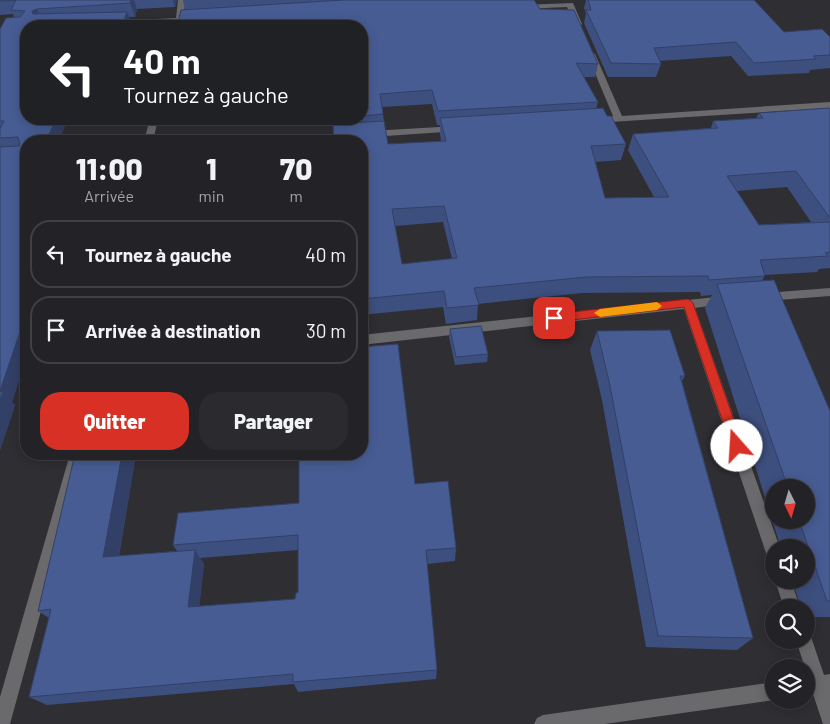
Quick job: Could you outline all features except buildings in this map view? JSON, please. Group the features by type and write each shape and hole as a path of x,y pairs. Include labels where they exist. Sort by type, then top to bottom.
{"street":[{"path":"179,20 182,0"},
{"path":"513,7 570,6 581,32"},
{"path":"191,20 199,18"},
{"path":"589,49 619,119"},
{"path":"599,120 830,105"},
{"path":"359,135 464,129"},
{"path":"754,298 830,292"},
{"path":"368,339 735,299"},
{"path":"688,303 769,539"},
{"path":"1,724 75,460"},
{"path":"807,649 830,719"},
{"path":"543,724 765,692"}],"slow traffic":[{"path":"600,313 657,306"}],"route":[{"path":"554,318 688,303 737,446"}]}
